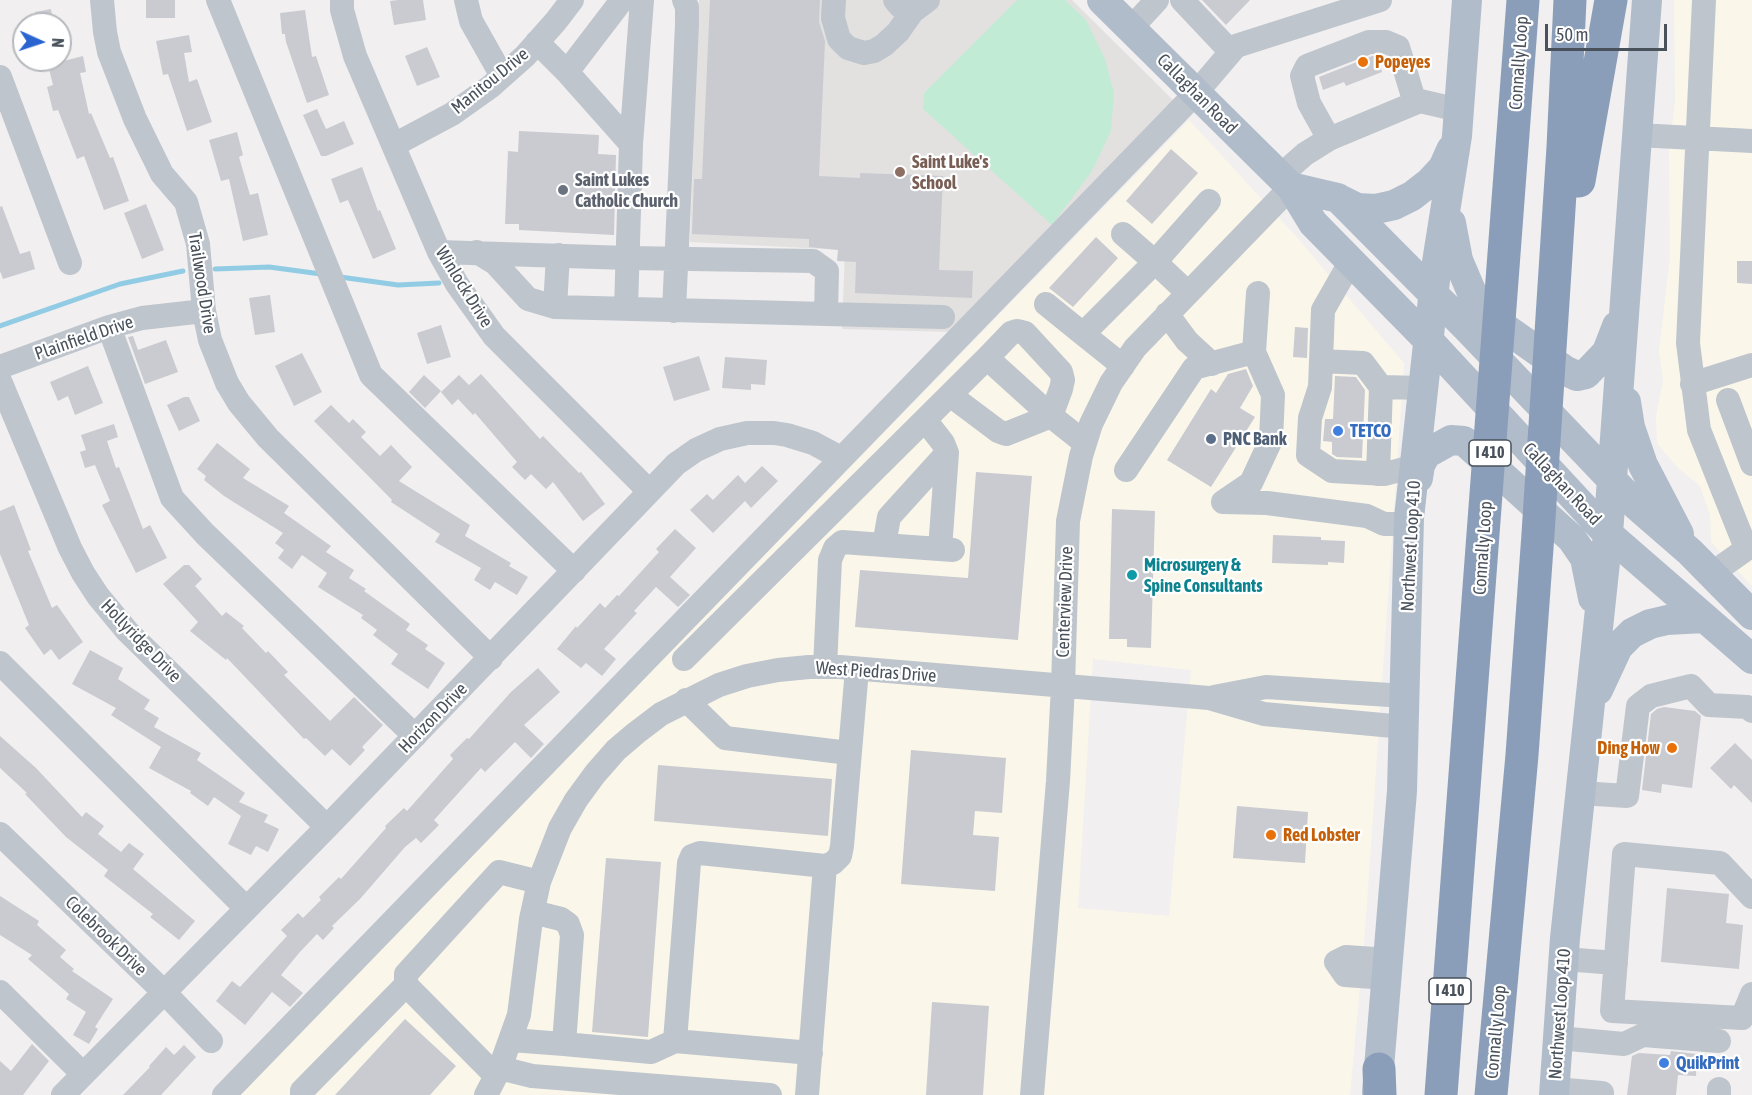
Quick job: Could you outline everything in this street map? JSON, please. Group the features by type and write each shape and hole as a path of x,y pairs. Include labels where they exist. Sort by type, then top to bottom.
{"highway":[{"name":"Connally Loop","path":"1491,1095 1522,755 1552,331 1570,0"},
{"name":"Connally Loop","path":"1441,1095 1522,7"},
{"path":"1552,331 1609,11"}],"main road":[{"name":"Callaghan Road","path":"1102,0 1286,181 1313,223 1428,340 1608,534 1752,659"},
{"name":"Northwest Loop 410","path":"1378,1086 1402,791 1409,521 1428,340 1458,123 1467,0"},
{"name":"Northwest Loop 410","path":"1554,1092 1580,793 1608,534 1647,0"},
{"path":"1286,181 1338,198 1357,208 1376,209 1394,205 1412,196 1443,168 1458,123"},
{"name":"Callaghan Road","path":"1338,198 1611,481 1690,552 1752,615"},
{"path":"1447,202 1458,260 1472,293 1502,326 1566,371 1577,376 1586,374 1597,364 1607,352 1624,311"},
{"path":"1620,365 1630,427 1643,465 1690,552"},
{"path":"1409,521 1420,465 1426,454 1451,441 1464,441 1572,539 1586,558 1598,624"},
{"path":"1589,708 1618,647 1632,633 1650,624 1667,620 1704,618"}],"street":[{"name":"Trailwood Drive","path":"102,0 109,52 135,119 162,174 186,202 194,227 201,265 204,311 210,340 227,383 252,421 491,658"},
{"path":"218,0 371,375 574,571"},
{"name":"Winlock Drive","path":"342,0 342,10 355,56 439,252 457,284 494,336 650,491"},
{"path":"466,0 471,21 502,76"},
{"name":"Manitou Drive","path":"394,145 452,114 502,76 537,42 572,0"},
{"path":"567,72 622,0"},
{"path":"626,309 631,144 642,0"},
{"path":"674,310 687,24 687,7 684,0"},
{"path":"834,0 833,18 839,39 848,48 864,53 874,51 884,45 898,32 911,4"},
{"path":"1131,28 1157,0"},
{"path":"1182,0 1231,52"},
{"path":"224,1095 1196,93 1236,46 1380,0"},
{"path":"1704,0 1688,343 1699,430 1749,547 1711,574"},
{"path":"537,42 631,144"},
{"path":"1329,139 1310,103 1302,76 1307,66 1369,42 1386,42 1398,47 1415,103 1420,101 1458,123"},
{"path":"0,77 70,262"},
{"name":"Centerview Drive","path":"1032,1095 1044,970 1063,686 1068,521 1073,488 1085,443 1101,404 1135,348 1188,293 1286,181 1305,154 1329,139 1415,103"},
{"path":"1637,135 1752,141"},
{"path":"1083,334 1155,262 1209,201"},
{"path":"1123,234 1188,293"},
{"path":"439,252 813,261 827,271 826,314"},
{"path":"477,252 495,263 528,299 555,307 943,317"},
{"path":"555,307 558,255"},
{"path":"1351,261 1323,310 1320,387 1310,418 1308,455 1332,471 1385,474 1415,466"},
{"path":"1258,293 1254,352 1273,395 1271,440 1251,483 1223,502 1267,503 1367,516 1384,524 1409,521"},
{"path":"1046,304 1123,366"},
{"name":"Plainfield Drive","path":"0,368 109,327 142,318 204,311"},
{"path":"1167,314 1187,342 1212,364"},
{"path":"109,327 172,498 204,534 416,736"},
{"path":"684,659 1011,333 1017,331 1025,333 1061,372 1063,380 1051,416 1006,434 998,431 950,395"},
{"path":"1126,470 1194,368 1254,352"},
{"path":"987,358 1051,416 1085,443"},
{"path":"1321,361 1363,363 1381,387 1378,474"},
{"path":"1692,384 1752,365"},
{"name":"Hollyridge Drive","path":"0,381 70,548 98,596 127,631 327,827"},
{"path":"1381,387 1423,388"},
{"path":"1728,400 1747,434 1752,464"},
{"path":"825,667 830,560 835,548 842,542 946,549 947,453 943,442 925,420"},
{"name":"Horizon Drive","path":"63,1095 416,736 676,464 696,450 720,439 747,433 774,432 813,443 841,458"},
{"path":"885,545 889,517 947,453"},
{"path":"819,526 835,548"},
{"path":"0,663 246,908"},
{"name":"West Piedras Drive","path":"494,1080 511,1040 523,995 532,912 539,882 560,828 576,800 616,750 661,714 719,685 747,676 778,670 825,667 1209,698 1264,714 1404,727"},
{"path":"675,1041 689,863 693,856 700,854 825,866 833,863 840,856 857,669"},
{"path":"1580,793 1627,796 1638,706 1652,696 1691,686 1709,705 1750,706"},
{"name":"West Piedras Drive","path":"1209,698 1266,687 1405,696"},
{"path":"686,700 725,738 849,753"},
{"name":"Colebrook Drive","path":"0,834 163,991 211,1041"},
{"path":"1752,897 1720,863 1624,854 1612,1011 1742,1018 1752,994"},
{"path":"807,1095 825,866"},
{"path":"539,882 499,872 406,974 406,985 494,1080 532,1076 770,1095"},
{"path":"532,912 561,919 568,924 572,934 564,1044"},
{"path":"1564,959 1616,963"},
{"path":"302,1095 302,1091 406,985"},
{"path":"0,992 83,1074"},
{"path":"1558,1038 1624,1044 1643,1035 1719,1041"},
{"path":"511,1040 651,1052 675,1041 811,1053"},
{"path":"1554,1092 1602,1093 1602,1095"}],"shaded area":[{"name":"Saint Luke's School","path":"699,0 1072,0 1175,102 953,332 842,329 845,250 690,242"},
{"path":"1674,0 1752,0 1752,586 1711,542 1710,515 1700,486 1677,467 1657,443 1656,416 1663,381 1659,351 1670,257 1669,147 1675,102"},
{"path":"1189,120 1293,233 1404,363 1365,932 1350,1095 238,1095","holes":["1093,659 1191,670 1169,916 1078,908"]}],"green space":[{"path":"1017,0 1065,0 1086,20 1105,59 1114,93 1111,131 1092,171 1052,225 923,109 924,93"}],"building":[{"path":"146,0 175,0 175,18 146,18"},
{"path":"423,0 426,20 394,25 390,1"},
{"path":"710,0 820,0 819,22 825,41 819,176 860,178 860,173 943,176 939,270 973,271 972,298 855,293 856,262 837,261 838,250 809,247 809,239 692,234 694,179 702,179"},
{"path":"1202,0 1250,0 1226,25"},
{"path":"51,9 51,12 35,12"},
{"path":"305,10 312,57 316,56 329,95 307,103 285,34 282,34 280,13"},
{"path":"189,35 192,52 184,53 189,82 197,79 212,122 187,131 168,74 163,75 156,41"},
{"path":"427,47 440,77 417,86 405,56"},
{"path":"83,56 86,72 80,73 89,114 91,113 110,158 113,157 129,201 104,210 84,156 77,159 58,110 53,111 47,87 53,85 50,72 72,72 72,59"},
{"name":"Popeyes","path":"1377,56 1382,72 1346,86 1344,82 1323,90 1319,77"},
{"path":"317,109 326,129 344,121 354,144 321,156 303,115"},
{"name":"Saint Lukes Catholic Church","path":"519,131 599,135 598,154 616,155 614,235 519,230 519,224 505,224 508,151 518,152"},
{"path":"237,132 243,155 239,157 250,195 258,193 268,235 243,241 229,179 221,181 209,140"},
{"path":"1171,149 1198,173 1152,224 1126,201"},
{"path":"362,167 378,211 380,210 396,249 373,259 348,200 340,203 331,179"},
{"path":"146,204 164,250 142,259 124,213"},
{"path":"2,206 20,254 30,251 35,269 3,279 0,271 0,207"},
{"path":"1096,237 1118,258 1073,307 1049,288"},
{"path":"1737,261 1752,261 1752,284 1737,283"},
{"path":"270,295 275,332 255,335 249,298"},
{"path":"441,325 451,357 427,364 417,333"},
{"path":"1295,327 1308,328 1307,358 1293,357"},
{"path":"133,336 138,350 166,340 178,372 145,384 128,337"},
{"path":"302,353 322,392 294,406 275,366"},
{"path":"699,356 710,390 674,401 663,367"},
{"path":"725,357 767,360 765,385 751,384 751,390 722,388"},
{"path":"88,366 103,403 75,415 68,396 58,401 50,382"},
{"name":"PNC Bank","path":"1246,369 1253,386 1240,408 1255,417 1211,487 1167,460 1211,389 1216,393 1228,374"},
{"path":"481,374 540,439 543,436 579,473 581,472 605,504 583,521 553,482 546,489 531,474 525,480 512,467 517,462 475,413 473,415 458,399 452,405 441,392 459,375 469,385"},
{"path":"424,375 441,391 425,408 409,392"},
{"path":"1335,376 1356,377 1365,390 1362,458 1337,457 1332,454 1332,442 1323,441 1325,419 1333,419"},
{"path":"189,397 200,421 179,431 167,405"},
{"path":"331,405 349,423 353,419 366,432 361,437 380,456 391,445 412,467 399,481 470,525 465,536 511,563 509,566 528,577 517,595 495,582 490,590 474,580 481,568 435,542 440,534 391,502 392,500 314,421"},
{"path":"114,424 118,437 107,441 116,468 119,467 143,529 150,525 167,558 136,573 102,505 110,501 95,465 85,468 80,452 86,450 81,435"},
{"path":"217,443 250,469 243,478 289,506 284,513 331,546 326,552 354,570 349,578 410,624 406,630 428,645 425,649 445,663 428,689 391,664 398,654 373,635 377,630 361,618 363,615 318,587 327,573 302,555 292,569 278,558 284,550 275,543 283,533 224,496 204,480 206,476 197,469"},
{"path":"762,466 778,481 751,508 745,501 713,533 690,510 707,494 713,500 738,475 745,483"},
{"path":"976,472 1032,476 1018,640 855,627 860,570 968,578"},
{"path":"14,505 31,550 28,551 52,608 57,605 83,642 59,660 51,649 44,655 25,628 29,625 0,554 0,511"},
{"name":"Microsurgery & Spine Consultants","path":"1112,509 1155,511 1151,648 1127,647 1127,639 1109,639"},
{"path":"675,529 696,548 670,577 690,595 678,607 656,587 634,611 637,613 604,649 616,659 602,676 586,663 581,668 557,649 576,626 577,628 600,603 605,608 617,595 619,596 659,552 656,549"},
{"path":"1273,535 1321,537 1321,540 1345,541 1344,563 1328,562 1328,565 1272,563"},
{"path":"184,565 189,565 202,579 195,586 222,616 226,612 244,626 242,628 288,672 284,675 330,721 354,697 383,725 362,747 365,750 350,766 332,749 325,756 306,738 304,739 227,658 226,660 190,631 198,622 163,584"},
{"path":"90,650 123,668 118,679 150,700 144,709 159,718 154,727 201,753 197,760 245,793 239,802 268,815 264,822 279,829 268,852 256,846 251,855 228,844 241,816 214,797 208,806 190,793 191,791 149,768 161,747 111,715 116,708 72,684"},
{"path":"538,668 560,692 524,725 544,744 531,758 515,742 485,772 481,768 434,820 439,825 421,843 416,838 405,847 360,899 332,926 334,928 323,940 317,934 281,975 303,993 290,1007 272,992 245,1025 216,1001 232,981 240,987 287,936 281,930 298,913 303,918 321,900 319,897 339,877 341,879 386,828 385,826 404,808 407,811 453,759 450,755 467,738 469,739 511,692"},
{"name":"Ding How","path":"1664,707 1695,711 1701,716 1692,788 1662,784 1661,793 1642,790 1651,714"},
{"path":"0,736 36,768 82,817 86,812 104,826 98,834 121,852 129,843 144,854 133,869 195,921 179,940 150,917 153,914 104,876 108,870 66,837 25,794 27,793 0,768"},
{"path":"1735,743 1752,760 1752,803 1734,785 1731,789 1710,768"},
{"path":"911,750 1006,758 1002,813 975,811 973,835 999,837 995,891 901,884"},
{"path":"658,765 832,779 828,836 654,821"},
{"name":"Red Lobster","path":"1237,806 1308,812 1305,863 1233,858"},
{"path":"606,858 661,862 648,1037 592,1032"},
{"path":"1667,888 1729,894 1726,923 1743,925 1739,969 1661,962"},
{"path":"0,896 39,921 37,925 66,950 60,957 74,969 72,971 113,999 95,1027 98,1029 89,1044 73,1035 86,1012 66,999 69,994 28,959 32,955 0,935"},
{"path":"932,1002 989,1006 983,1095 926,1095"},
{"path":"405,1019 456,1066 430,1095 335,1095"},
{"path":"32,1044 49,1061 23,1095 0,1095 0,1061 11,1071"},
{"path":"184,1045 196,1057 161,1095 123,1095 166,1047 174,1055"},
{"path":"1671,1051 1697,1054 1696,1076 1678,1075 1676,1095 1627,1095 1632,1056 1639,1053 1670,1055"}],"waterway":[{"path":"215,269 269,267 321,274"},
{"path":"0,326 120,284 183,271"},
{"path":"340,277 398,285 439,283"}],"place":[{"name":"Popeyes","path":"1363,62"},
{"name":"Saint Luke's School","path":"900,172"},
{"name":"Saint Lukes Catholic Church","path":"563,190"},
{"name":"TETCO","path":"1338,431"},
{"name":"PNC Bank","path":"1211,439"},
{"name":"Microsurgery & Spine Consultants","path":"1132,575"},
{"name":"Ding How","path":"1672,748"},
{"name":"Red Lobster","path":"1271,835"},
{"name":"QuikPrint","path":"1664,1063"}]}
